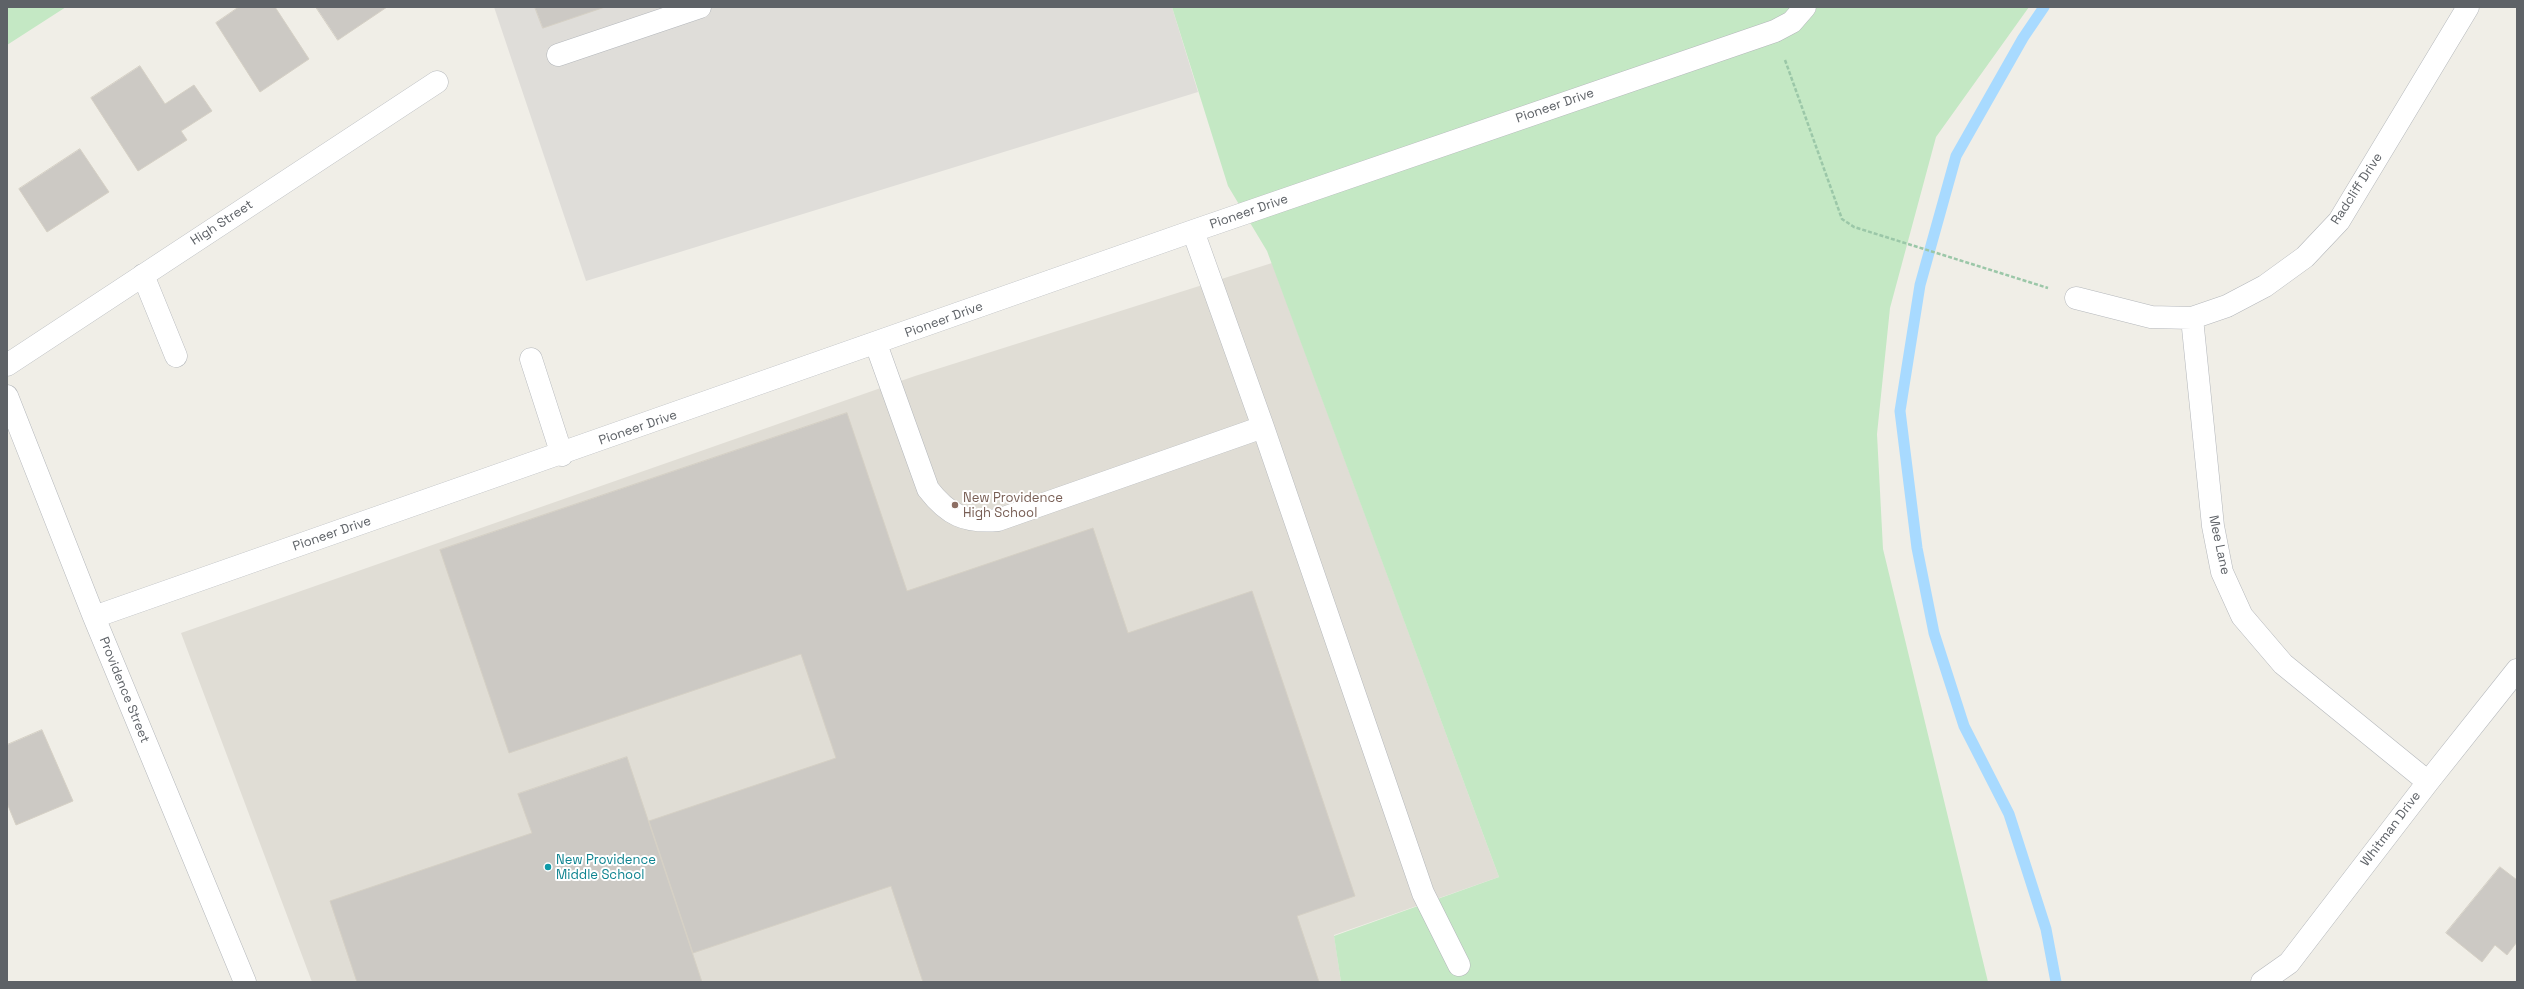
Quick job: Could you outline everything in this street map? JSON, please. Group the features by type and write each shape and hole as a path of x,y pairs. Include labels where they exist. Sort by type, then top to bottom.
{"street":[{"path":"558,55 700,7"},
{"name":"Radcliff Drive","path":"2076,298 2151,317 2192,318 2227,306 2265,286 2305,257 2339,221 2468,7"},
{"name":"Pioneer Drive","path":"94,617 562,455 1791,20"},
{"name":"High Street","path":"7,365 437,82"},
{"path":"1194,231 1423,893 1459,965"},
{"path":"143,275 176,356"},
{"name":"Mee Lane","path":"2192,318 2213,526 2222,572 2242,616 2283,664 2428,782"},
{"path":"876,344 928,488 938,502 953,514 977,522 998,520 1263,427"},
{"path":"531,359 562,455"},
{"name":"Providence Street","path":"7,396 94,617 245,982"},
{"name":"Whitman Drive","path":"2262,982 2289,963 2428,782 2517,670"}],"path":[{"path":"1791,20 1842,220 1854,227 1890,236 2076,298"}],"shaded area":[{"path":"494,7 1172,7 1198,92 586,281"},
{"name":"New Providence High School","path":"1272,263 1499,877 1334,935 1341,982 312,982 181,633 915,376"}],"green space":[{"path":"7,7 66,7 7,45"},
{"path":"1172,7 2029,7 1936,137 1890,308 1877,434 1883,549 1988,982 1341,982 1334,936 1499,877 1267,251 1228,186"}],"building":[{"path":"239,7 275,7 309,59 260,92 216,23"},
{"path":"316,7 387,7 338,40"},
{"path":"535,7 605,7 543,28"},
{"path":"140,66 165,104 194,85 212,111 181,131 187,140 138,171 91,98"},
{"path":"80,149 109,192 47,232 19,189"},
{"path":"847,413 907,591 1093,528 1128,633 1252,591 1355,896 1297,916 1319,982 923,982 891,886 693,953 649,821 836,758 801,654 509,753 440,550"},
{"path":"42,730 73,801 16,825 7,803 7,745"},
{"name":"New Providence Middle School","path":"627,757 702,982 357,982 330,901 532,833 518,794"},
{"path":"2500,867 2517,880 2517,942 2507,955 2495,945 2482,962 2446,933"}],"waterway":[{"path":"2044,7 2023,38 1956,156 1920,285 1900,411 1917,548 1934,633 1964,726 2009,814 2046,929 2056,982"}],"place":[{"name":"New Providence High School","path":"955,505"},
{"name":"New Providence Middle School","path":"548,867"}]}
